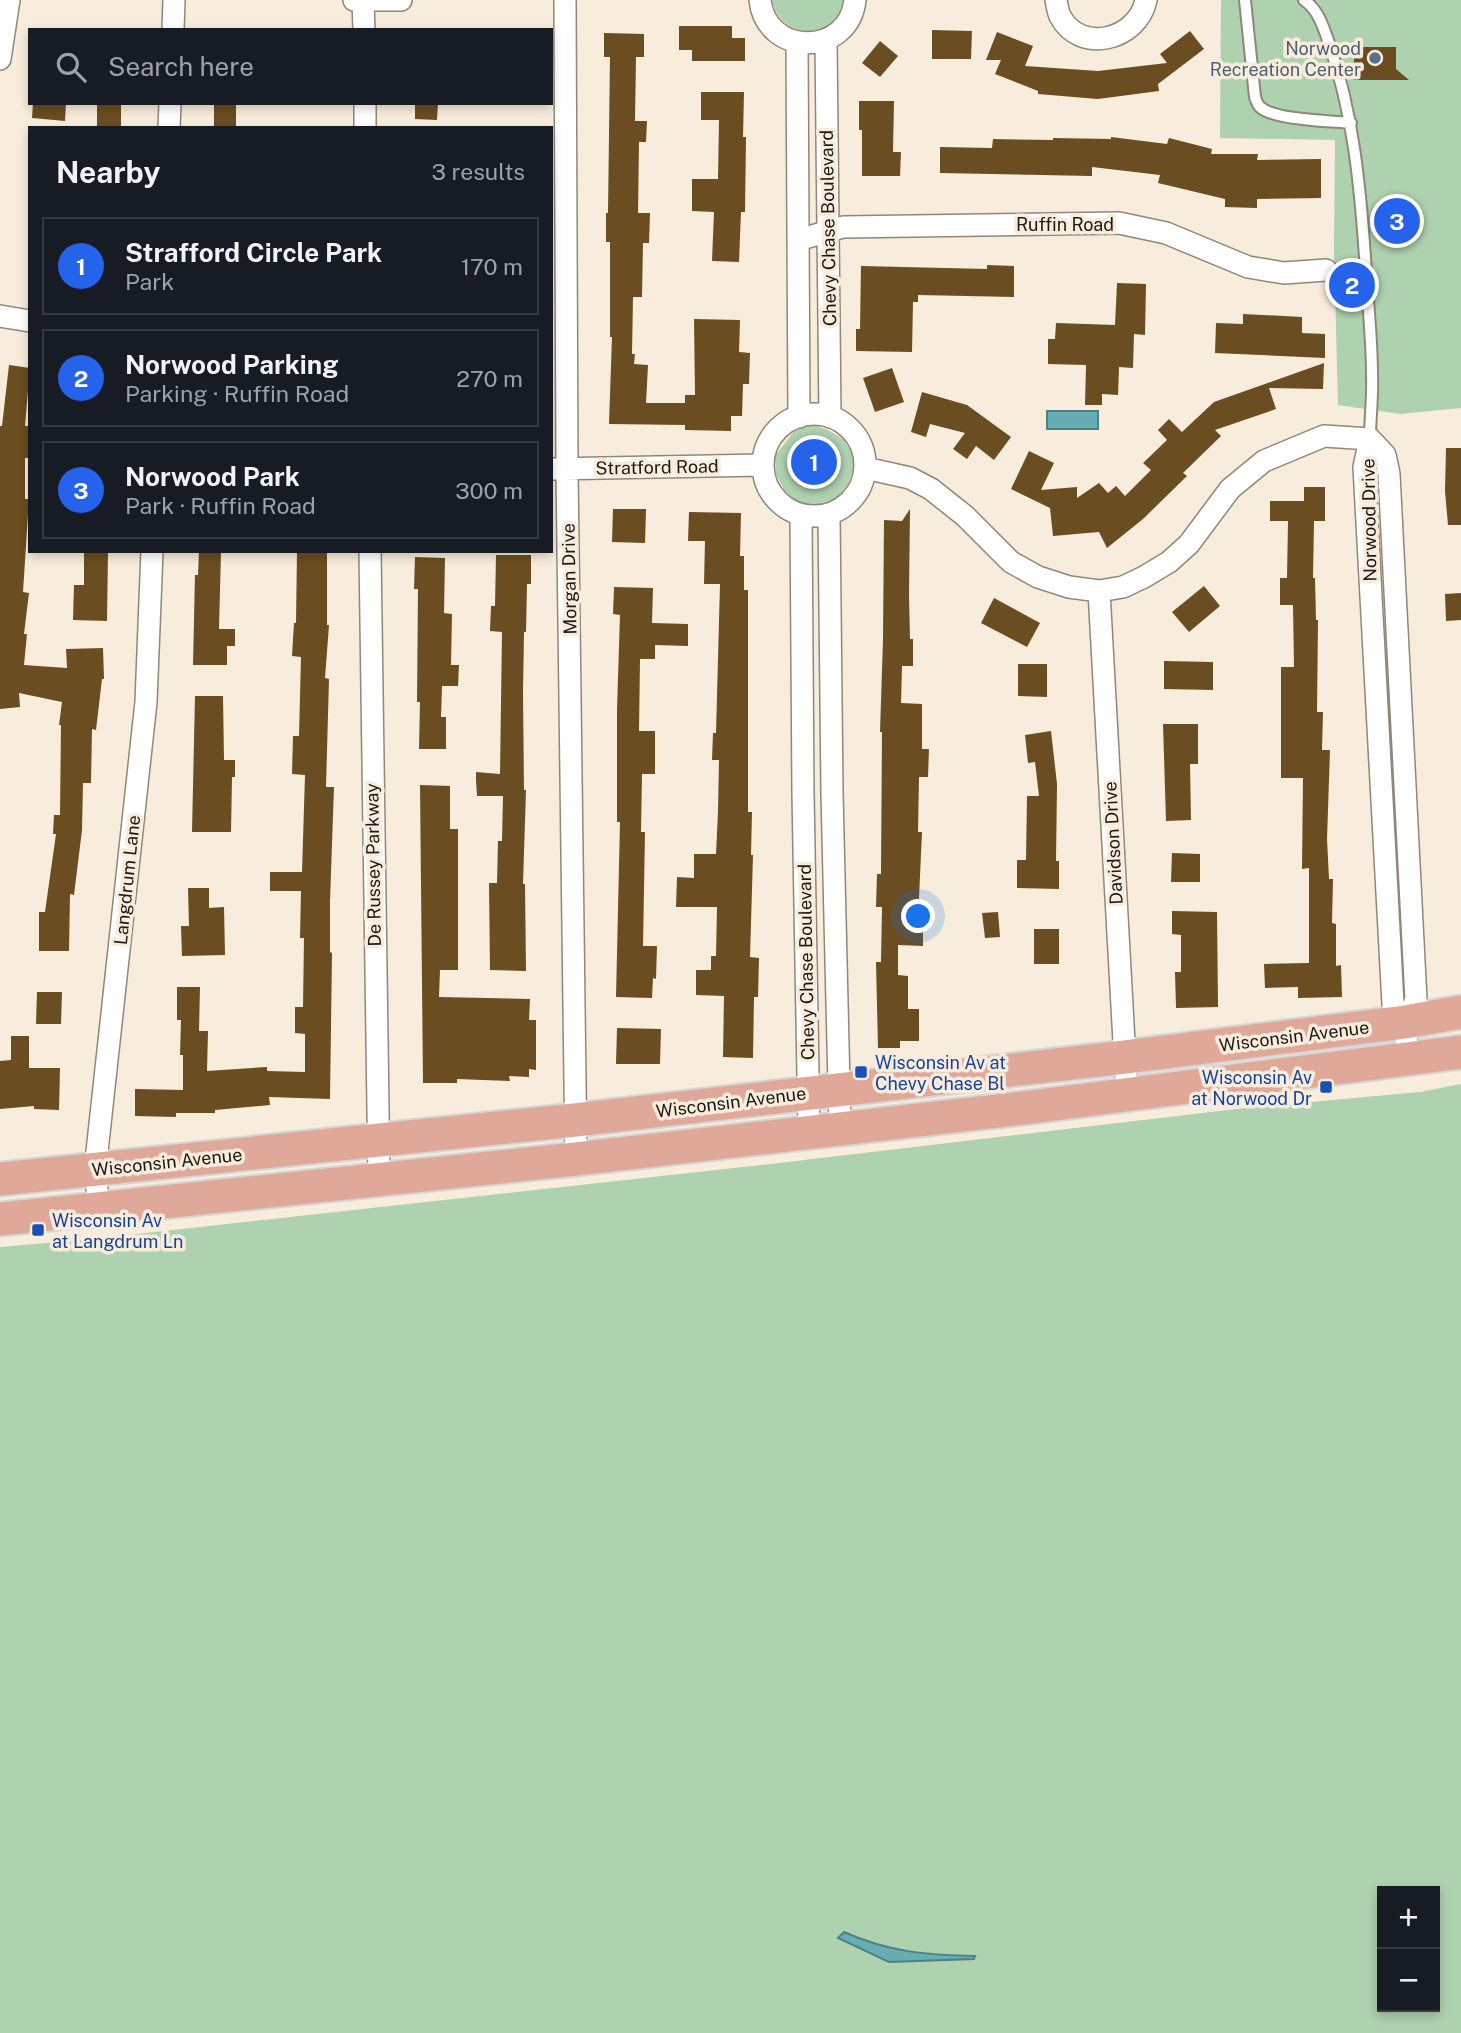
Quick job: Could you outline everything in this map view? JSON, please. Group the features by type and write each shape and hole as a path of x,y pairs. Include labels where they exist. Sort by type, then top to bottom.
{"main road":[{"name":"Wisconsin Avenue","path":"0,1179 575,1121 1125,1057 1405,1022 1461,1012"},
{"name":"Wisconsin Avenue","path":"0,1219 576,1159 1127,1096 1461,1052"}],"street":[{"path":"0,60 9,0"},
{"path":"173,28 174,0"},
{"path":"354,0 401,0"},
{"path":"363,0 364,28"},
{"name":"Morgan Drive","path":"565,0 559,469 576,1159"},
{"path":"760,0 765,19 782,36 797,42 817,43 840,31 849,20 855,0"},
{"path":"1056,0 1060,16 1069,26 1079,34 1096,39 1114,37 1133,27 1148,3"},
{"name":"Chevy Chase Boulevard","path":"826,40 830,417"},
{"name":"Chevy Chase Boulevard","path":"797,42 799,417"},
{"path":"169,126 170,105"},
{"path":"365,105 365,126"},
{"name":"Ruffin Road","path":"798,240 842,227 1119,223 1166,233 1248,267 1284,273 1326,270"},
{"path":"0,316 28,321"},
{"path":"818,414 830,417 846,425 863,449 865,468 860,489 841,509 815,517 801,515 778,501 765,478 763,465 766,448 775,433 788,421 818,414"},
{"path":"865,468 910,478 931,489 965,516 1011,562 1038,577 1069,587 1099,591 1122,587 1169,562 1189,544 1230,489 1264,461 1324,436 1370,439"},
{"name":"Norwood Drive","path":"1370,439 1385,455 1389,474 1416,1000 1405,1022"},
{"name":"Norwood Drive","path":"1370,439 1364,467 1393,1004 1405,1022 1408,1059"},
{"name":"Stratford Road","path":"559,469 763,465"},
{"name":"Chevy Chase Boulevard","path":"825,1130 832,793 829,514"},
{"name":"Chevy Chase Boulevard","path":"801,515 803,793 825,1130"},
{"name":"Langdrum Lane","path":"99,1208 95,1170 146,702 152,553"},
{"name":"De Russey Parkway","path":"370,553 379,1179"},
{"name":"Davidson Drive","path":"1099,591 1127,1096"},
{"path":"1374,642 1398,640"},
{"path":"803,793 832,793"},
{"path":"1383,819 1408,818"}],"lane":[{"path":"1245,0 1255,97 1259,106 1270,113 1284,116 1351,123"},
{"path":"1304,0 1312,5 1322,23 1338,69 1351,123 1360,198 1370,330 1370,439"}],"green space":[{"path":"772,0 846,0 841,14 833,23 822,29 809,31 786,23 777,13"},
{"path":"1221,0 1461,0 1461,408 1400,414 1338,405 1334,249 1335,140 1220,138"},
{"path":"813,425 843,439 852,453 854,469 847,486 835,499 816,504 799,503 784,490 776,474 775,456 795,430"},
{"path":"1461,1084 1461,2033 0,2033 0,1247 761,1165 1245,1108 1420,1092"}],"water":[{"path":"1047,411 1098,411 1098,429 1047,429"},
{"path":"844,1932 877,1944 908,1951 975,1956 974,1959 889,1962 838,1938"}],"building":[{"path":"679,26 732,26 732,38 745,38 745,61 692,61 692,50 679,50"},
{"path":"932,30 972,31 971,59 932,59"},
{"path":"1190,31 1204,49 1158,84 1159,91 1098,99 1038,94 1038,91 995,74 1001,60 986,60 997,32 1033,46 1025,66 1098,71 1167,63 1160,54"},
{"path":"604,33 644,34 644,57 636,57 635,121 647,121 646,142 639,142 638,213 650,213 649,243 643,243 642,297 633,297 632,354 635,354 634,364 648,365 646,403 685,403 685,395 695,395 694,319 740,320 739,352 750,353 749,384 743,384 742,416 731,416 731,431 685,430 685,425 609,424 612,337 610,242 606,242 606,213 610,57 604,57"},
{"path":"880,41 898,56 880,77 862,63"},
{"name":"Norwood Recreation Center","path":"1354,47 1396,47 1396,69 1409,80 1354,80"},
{"path":"701,92 744,92 745,212 741,212 739,262 712,261 714,212 692,211 692,179 718,179 719,120 701,120"},
{"path":"859,101 894,101 893,152 901,152 900,176 862,176"},
{"path":"33,105 66,105 65,121 32,118"},
{"path":"97,105 121,105 121,126 97,126"},
{"path":"214,105 236,105 236,126 214,126"},
{"path":"415,105 438,105 437,120 415,119"},
{"path":"1111,137 1167,144 1169,138 1212,149 1211,154 1258,154 1257,160 1321,159 1321,198 1257,199 1257,208 1225,207 1225,199 1158,183 1160,175 1092,167 1092,176 940,173 940,147 992,148 993,139"},
{"path":"987,265 1014,266 1014,297 918,295 918,302 913,302 912,352 856,351 856,329 860,329 861,266 987,269"},
{"path":"1117,283 1146,284 1145,335 1134,334 1133,368 1119,367 1118,395 1102,394 1102,405 1085,405 1086,365 1048,364 1048,339 1055,339 1056,323 1115,325"},
{"path":"1243,314 1302,317 1302,333 1325,334 1325,358 1215,353 1216,323 1243,324"},
{"path":"1324,363 1323,389 1269,388 1276,409 1215,430 1221,436 1183,473 1187,476 1143,519 1107,548 1099,532 1053,536 1050,508 1011,489 1029,451 1054,463 1041,490 1077,487 1077,498 1099,483 1108,493 1116,486 1125,496 1151,470 1143,463 1167,440 1158,430 1169,419 1182,432 1214,402"},
{"path":"9,365 28,368 25,499 28,499 28,514 23,592 29,593 24,634 27,634 24,665 67,668 66,649 103,648 104,679 96,730 92,729 91,783 83,783 82,830 74,895 70,894 69,951 39,951 39,912 45,912 56,834 53,834 54,815 60,815 59,725 62,702 19,693 20,707 0,709 2,426"},
{"path":"892,368 904,402 875,412 863,378"},
{"path":"922,392 967,405 1011,437 994,460 976,446 967,459 953,449 965,433 930,424 926,437 911,432"},
{"path":"1446,448 1461,448 1461,525 1448,525 1445,491"},
{"path":"1304,487 1325,487 1325,521 1314,521 1313,578 1318,620 1317,712 1323,712 1322,750 1330,750 1327,839 1329,879 1333,879 1332,923 1336,924 1336,966 1341,965 1342,997 1298,998 1298,987 1265,988 1264,964 1309,963 1309,868 1302,869 1303,778 1281,778 1281,667 1294,667 1293,605 1280,605 1280,578 1287,578 1288,521 1270,521 1270,501 1304,501"},
{"path":"613,509 646,509 645,543 612,542"},
{"path":"910,509 909,595 913,666 902,666 901,703 922,704 922,749 929,749 928,777 919,777 918,832 922,832 918,920 923,920 923,946 898,945 898,975 908,976 908,1009 919,1009 919,1041 900,1041 900,1048 878,1048 876,962 881,962 882,907 876,907 877,874 881,874 880,732 884,520 902,521"},
{"path":"689,512 741,513 740,556 744,556 744,590 748,590 748,812 752,812 753,855 750,957 759,958 758,997 754,997 753,1058 723,1057 724,996 696,995 696,970 711,970 711,956 716,956 717,907 676,907 677,877 694,878 694,854 716,854 718,812 719,760 712,760 713,733 716,733 720,584 704,584 705,541 688,541"},
{"path":"84,553 108,553 107,621 73,620 74,585 84,585"},
{"path":"199,553 221,553 219,629 235,629 235,646 227,646 227,665 193,665 195,575 198,575"},
{"path":"297,553 327,553 329,625 325,678 329,679 326,787 334,787 330,901 330,1099 269,1097 270,1105 215,1110 215,1113 176,1113 176,1117 135,1116 135,1089 183,1090 177,987 200,987 199,1031 208,1031 207,1071 267,1067 267,1071 305,1072 305,1034 295,1033 295,1007 303,1007 304,938 300,938 301,891 270,891 270,872 302,872 305,775 292,774 293,736 299,736 301,657 292,656 296,623"},
{"path":"496,555 531,555 531,584 527,584 524,632 523,692 526,971 490,970 489,883 497,883 503,796 477,796 476,772 500,774 502,632 490,631 491,606 495,606"},
{"path":"415,557 445,558 444,613 452,614 451,665 459,665 458,686 442,686 441,717 446,717 446,749 419,749 418,589 414,589"},
{"path":"1204,586 1220,606 1189,632 1172,612"},
{"path":"614,587 653,588 652,623 688,624 688,646 655,645 655,659 640,659 639,731 655,731 655,774 642,774 641,832 645,832 643,946 657,946 656,979 653,978 652,998 616,997 620,822 617,822 617,709 620,615 613,614"},
{"path":"1461,593 1461,620 1446,621 1445,594"},
{"path":"994,598 1040,623 1027,647 981,623"},
{"path":"1164,661 1213,662 1213,690 1164,689"},
{"path":"1018,664 1047,664 1047,697 1018,696"},
{"path":"195,696 223,696 224,760 235,760 231,832 192,832"},
{"path":"1163,724 1198,724 1198,764 1190,764 1191,820 1166,821"},
{"path":"1051,731 1057,784 1056,861 1059,861 1059,889 1017,888 1017,860 1026,860 1027,796 1039,796 1035,762 1028,763 1025,735"},
{"path":"420,785 450,786 450,829 458,829 458,970 440,970 439,997 530,999 529,1020 536,1020 536,1070 529,1069 529,1077 509,1076 510,1081 457,1079 457,1083 423,1083"},
{"path":"1172,853 1200,854 1200,882 1171,882"},
{"path":"188,888 209,888 209,908 224,907 225,955 182,956 181,926 189,926"},
{"path":"1172,911 1217,912 1218,1007 1176,1008 1175,972 1181,972 1181,935 1172,934"},
{"path":"998,912 1000,937 985,938 982,913"},
{"path":"1034,929 1059,929 1059,964 1034,964"},
{"path":"37,992 62,992 61,1024 36,1024"},
{"path":"617,1028 661,1029 660,1064 616,1064"},
{"path":"11,1036 29,1036 29,1068 60,1068 59,1110 34,1109 34,1106 0,1109 0,1061 11,1060"}],"place":[{"name":"Norwood Recreation Center","path":"1375,58"},
{"name":"Norwood Park","path":"1397,221"},
{"name":"Norwood Parking","path":"1352,285"},
{"name":"Strafford Circle Park","path":"814,462"},
{"name":"Wisconsin Av at Chevy Chase Bl","path":"861,1072"},
{"name":"Wisconsin Av at Norwood Dr","path":"1326,1087"},
{"name":"Wisconsin Av at Langdrum Ln","path":"38,1230"}]}
